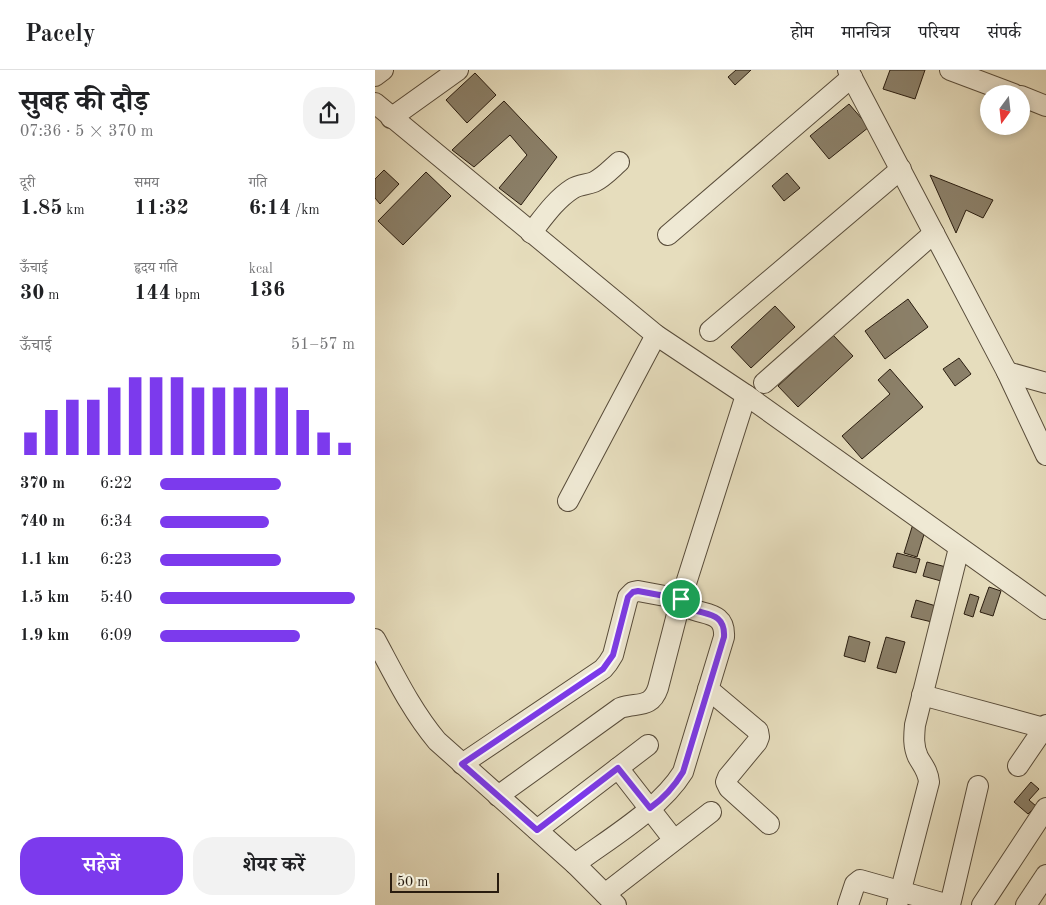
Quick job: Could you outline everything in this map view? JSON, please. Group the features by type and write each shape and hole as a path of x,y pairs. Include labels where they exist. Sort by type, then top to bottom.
{"street":[{"path":"375,76 383,70"},
{"path":"391,118 458,70"},
{"path":"950,70 990,85"},
{"path":"668,235 850,73 1007,372 1046,454"},
{"path":"1030,100 1046,106"},
{"path":"375,103 656,335 746,396 1046,610"},
{"path":"531,233 554,205 571,189 605,176 619,162"},
{"path":"710,330 901,169"},
{"path":"764,383 934,233"},
{"path":"569,501 656,335"},
{"path":"1007,372 1046,383"},
{"path":"498,796 620,708 644,704 651,701 655,696 681,599 746,396"},
{"path":"899,898 929,782 929,774 918,757 915,748 915,725 959,548"},
{"path":"462,764 603,669 613,655 628,597 633,592 638,591 681,599"},
{"path":"575,864 662,799 683,772 724,637 724,629 722,623 715,616 684,605 681,599"},
{"path":"375,639 409,702 422,723 437,741 575,864 610,900 675,840 711,812"},
{"path":"708,688 758,731 759,737 757,742 728,777 727,782 729,788 769,824"},
{"path":"922,694 1045,727 1018,766"},
{"path":"537,830 648,745"},
{"path":"618,768 675,840"},
{"path":"848,905 855,884 860,880 899,898 949,905 978,786"},
{"path":"981,905 1046,808"},
{"path":"1027,905 1046,875"}],"building":[{"path":"736,70 751,70 735,85 728,77"},
{"path":"890,70 925,70 915,99 883,89"},
{"path":"475,73 496,95 467,123 446,100"},
{"path":"504,101 557,157 521,205 499,188 527,155 510,135 474,167 452,150"},
{"path":"849,104 869,127 829,159 810,136"},
{"path":"384,170 399,184 380,204 375,198 375,179"},
{"path":"426,172 451,196 403,245 378,221"},
{"path":"787,173 800,188 784,201 772,186"},
{"path":"930,175 993,200 983,218 966,210 956,233"},
{"path":"908,299 928,327 885,359 865,331"},
{"path":"775,306 795,327 751,368 731,347"},
{"path":"833,335 853,356 798,407 778,386"},
{"path":"959,358 971,374 955,386 943,369"},
{"path":"890,369 923,407 862,459 842,436 890,394 878,380"},
{"path":"913,524 926,528 917,557 904,553"},
{"path":"897,553 920,559 916,573 893,567"},
{"path":"927,562 946,567 941,581 923,576"},
{"path":"989,587 1001,591 993,616 980,612"},
{"path":"970,594 979,597 973,617 964,614"},
{"path":"916,600 936,606 932,622 911,617"},
{"path":"849,636 870,642 865,662 844,656"},
{"path":"886,637 905,642 896,673 877,668"},
{"path":"1031,782 1039,789 1029,800 1036,806 1028,814 1014,802"}],"route":[{"path":"638,591 681,599 684,605 690,608 715,616 722,623 724,637 683,772 662,799 650,808 618,768 537,830 462,764 603,669 613,655 628,597 633,592 638,591"}]}
